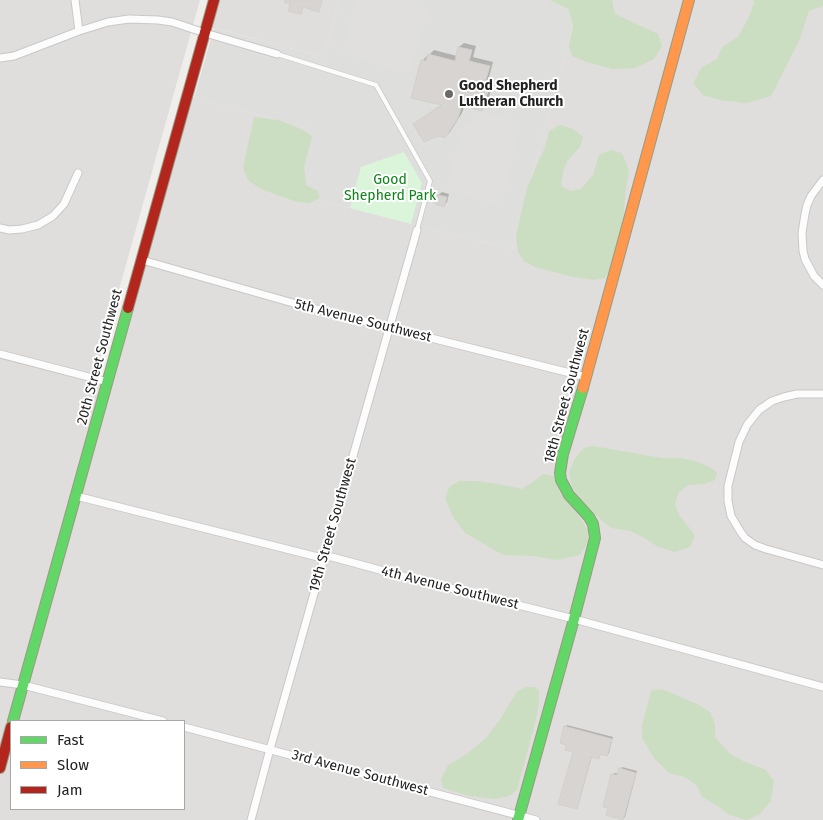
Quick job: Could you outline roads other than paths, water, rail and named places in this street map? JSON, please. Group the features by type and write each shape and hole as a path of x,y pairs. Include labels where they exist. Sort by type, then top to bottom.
{"street":[{"path":"75,0 79,31"},
{"name":"20th Street Southwest","path":"13,720 214,0"},
{"name":"18th Street Southwest","path":"519,818 595,538 594,529 589,517 564,487 560,473 563,454 586,377 689,0"},
{"path":"0,58 14,56 108,22 149,19 172,22 205,34 277,54"},
{"path":"0,228 9,230 22,229 38,225 53,216 64,204 78,173"},
{"path":"823,180 807,205 802,233 805,259 814,276 823,285"},
{"name":"19th Street Southwest","path":"251,820 417,230"},
{"name":"5th Avenue Southwest","path":"142,260 300,305 586,377"},
{"path":"0,354 108,382"},
{"path":"823,394 784,396 772,401 759,410 747,425 740,442 728,486 728,501 731,516 740,531 745,538 755,545 823,565"},
{"name":"4th Avenue Southwest","path":"76,496 318,557 332,557 574,619 823,687"},
{"path":"0,682 23,685 159,720"},
{"name":"3rd Avenue Southwest","path":"185,727 519,818 536,820"},
{"path":"0,768 10,731"}],"lane":[{"path":"277,54 376,85 430,181 417,230"}],"place":[{"name":"Good Shepherd Lutheran Church","path":"449,94"}],"park label":[{"name":"Good Shepherd Park","path":"390,188"}]}
